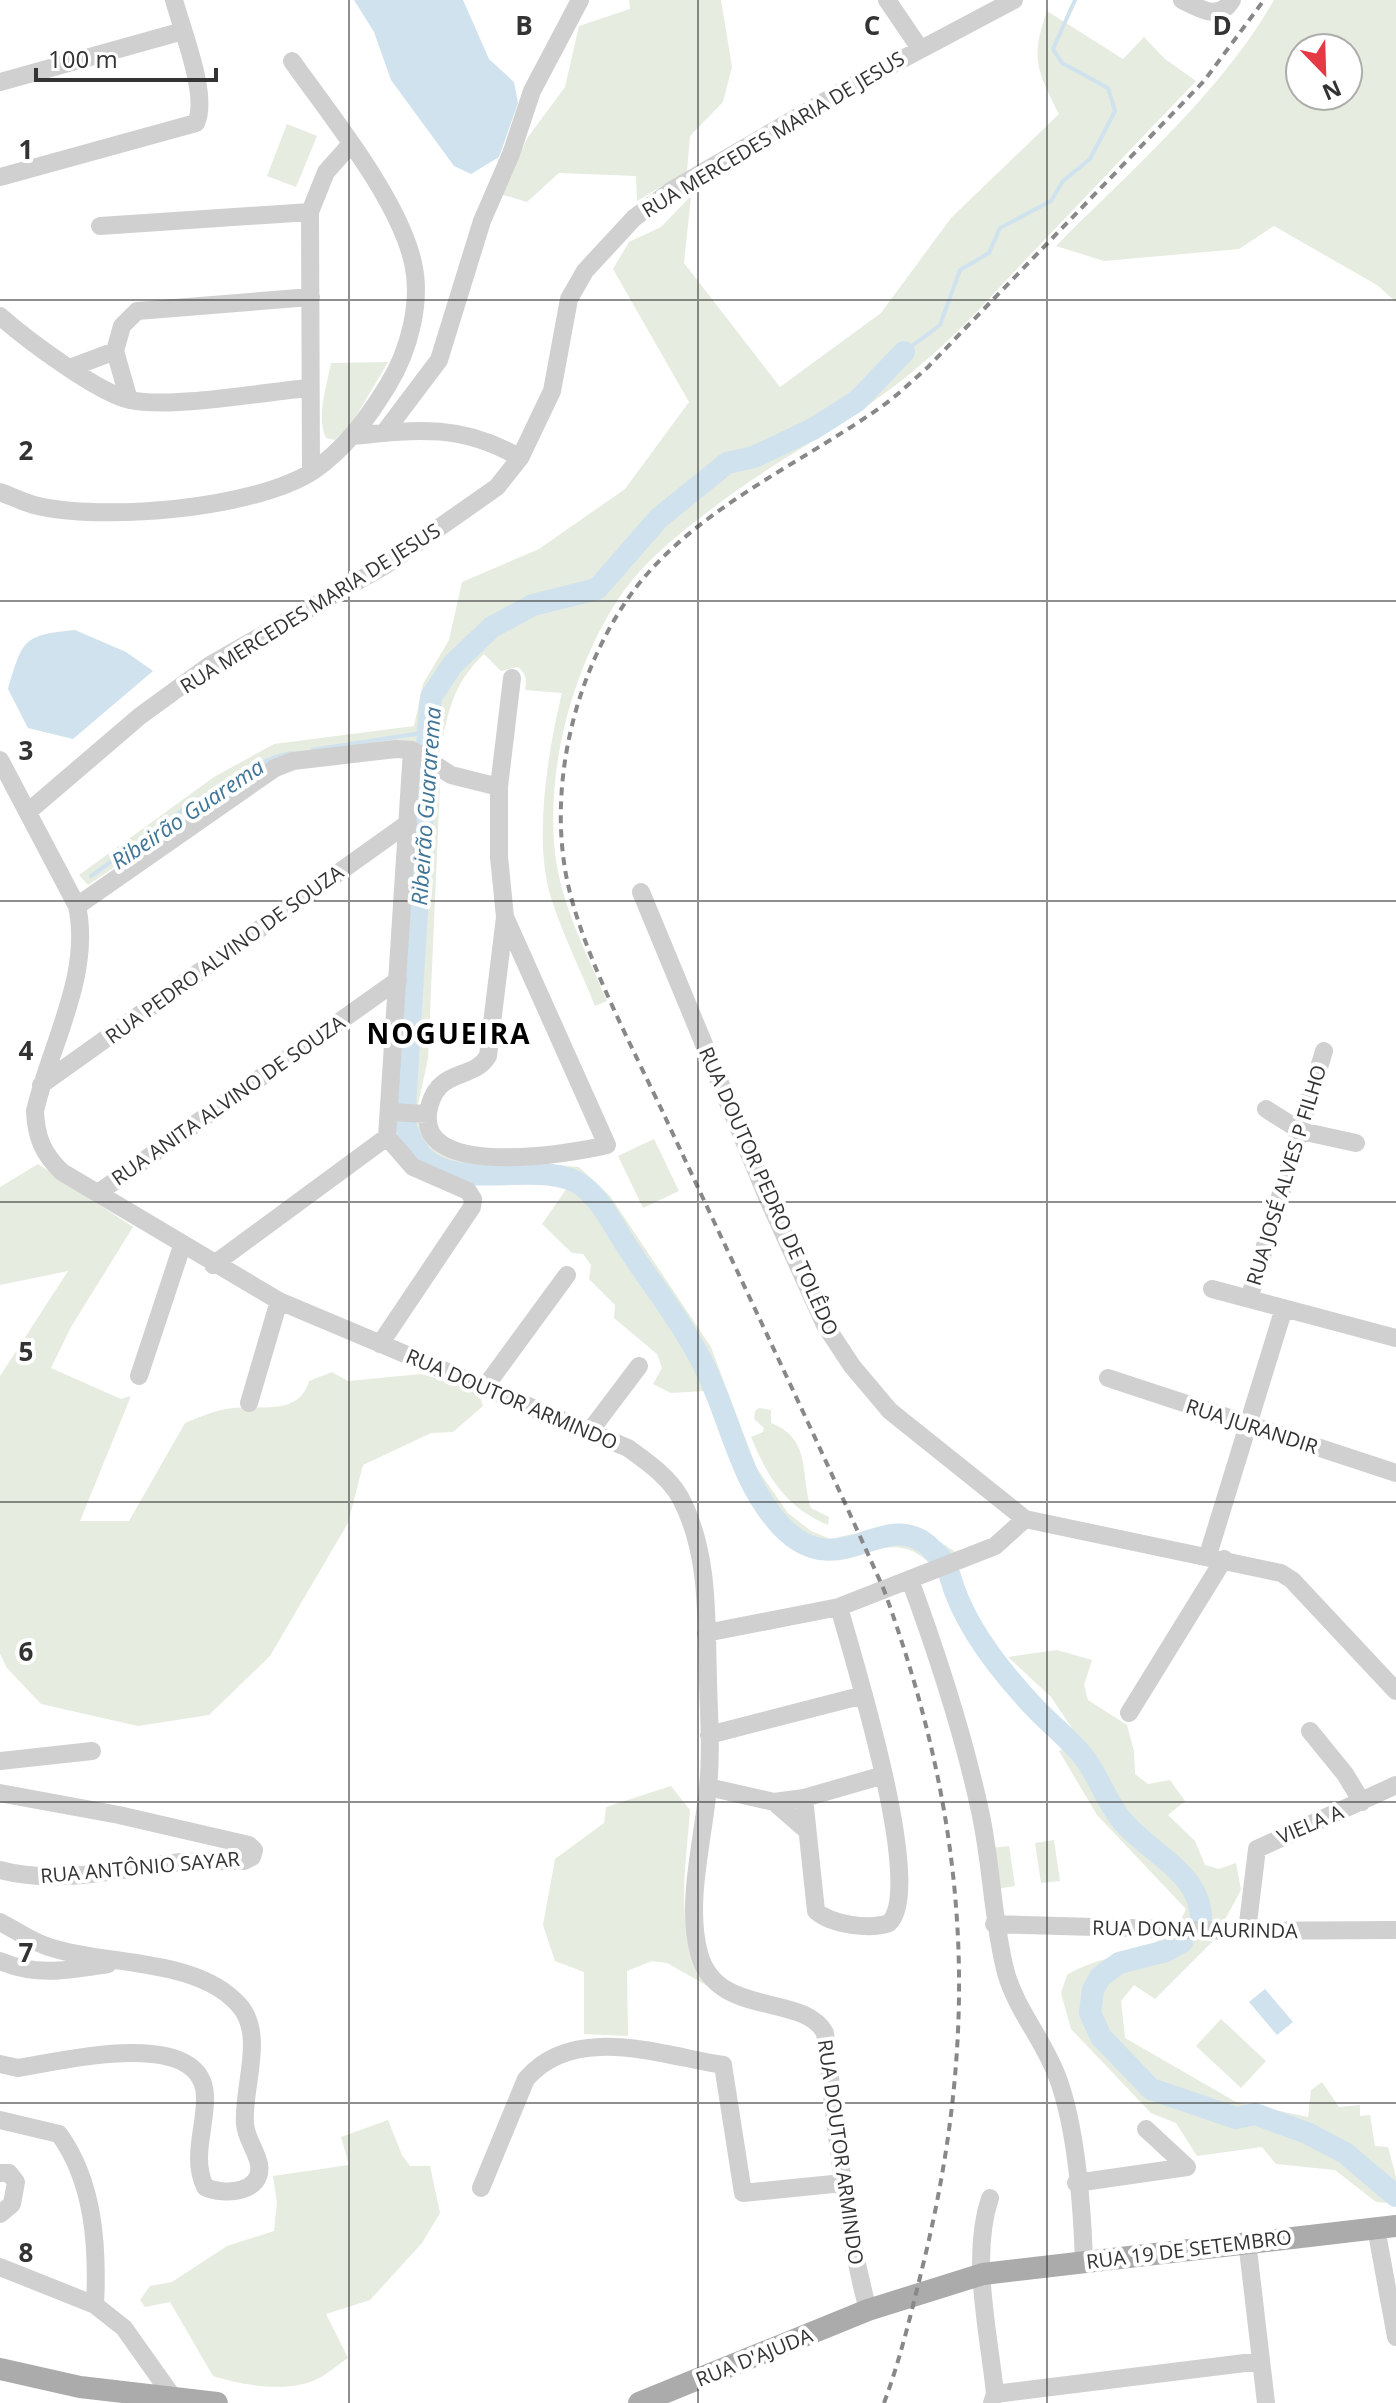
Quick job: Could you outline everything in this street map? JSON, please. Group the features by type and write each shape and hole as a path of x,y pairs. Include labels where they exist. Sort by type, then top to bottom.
{"main road":[{"name":"RUA 19 DE SETEMBRO","path":"868,2310 983,2274 1386,2227"},
{"name":"RUA D'AJUDA","path":"639,2403 868,2310"},
{"path":"0,2369 80,2387 217,2403"}],"street":[{"path":"0,177 196,123 200,114 199,94 174,0"},
{"path":"384,433 439,360 482,221 511,154 532,91 580,0"},
{"path":"887,0 919,47"},
{"name":"RUA MERCEDES MARIA DE JESUS","path":"29,811 140,716 210,665 386,565 497,487 520,458 552,391 569,299 585,271 634,218 672,190 919,47 1014,0"},
{"path":"1182,0 1210,13 1220,12 1232,0"},
{"path":"0,82 183,31"},
{"path":"0,492 34,505 72,510 204,506 259,493 311,472 353,436 398,370 415,302 414,264 402,230 350,145 292,61"},
{"path":"311,472 310,212 326,172 350,145"},
{"path":"100,226 310,212"},
{"path":"129,400 115,351 122,326 137,311 311,297"},
{"path":"0,316 70,368 129,400 170,401 309,388"},
{"path":"70,368 115,351"},
{"path":"353,436 459,431 491,441 520,458"},
{"path":"505,917 607,1145 569,1154 478,1156 454,1152 434,1139 425,1113 439,1085 482,1066 488,1056 505,917 499,857 499,787 512,678"},
{"path":"77,906 275,768 293,761 396,749 416,753 441,769 499,787"},
{"path":"213,1265 387,1137 393,1112 408,823 416,753"},
{"name":"RUA DOUTOR ARMINDO","path":"0,760 77,906 82,932 81,952 35,1111 41,1146 62,1172 213,1265 279,1301 628,1448 679,1494 699,1548 706,1633 708,1787 696,1894 699,1954 711,1979 725,1990 798,2014 822,2028 855,2260 868,2310"},
{"name":"RUA PEDRO ALVINO DE SOUZA","path":"41,1085 408,823"},
{"name":"RUA DOUTOR PEDRO DE TOLÊDO","path":"641,892 757,1172 825,1325 852,1366 890,1411 1025,1519 1281,1573 1292,1580 1396,1691"},
{"name":"RUA ANITA ALVINO DE SOUZA","path":"98,1193 398,980"},
{"name":"RUA JOSÉ ALVES P FILHO","path":"1249,1299 1324,1051"},
{"path":"1266,1109 1301,1131 1356,1143"},
{"path":"393,1112 425,1113"},
{"path":"380,1344 472,1207 473,1199 468,1191 413,1167 387,1137"},
{"path":"139,1376 182,1246"},
{"path":"485,1387 567,1275"},
{"path":"1212,1289 1396,1338"},
{"path":"249,1403 279,1301"},
{"path":"1129,1713 1216,1557 1248,1425 1284,1308"},
{"path":"590,1431 639,1366"},
{"name":"RUA JURANDIR","path":"1108,1378 1396,1473"},
{"path":"706,1633 839,1607 995,1546 1025,1519"},
{"path":"916,1577 963,1736 981,1815 994,1924 1015,2001 1056,2074 1067,2113 1084,2261"},
{"path":"804,1798 816,1911 830,1919 869,1926 889,1923 899,1908 896,1836 884,1775 839,1607"},
{"path":"709,1735 864,1695"},
{"path":"1310,1731 1345,1774 1362,1802"},
{"path":"0,1761 92,1751"},
{"path":"708,1787 774,1802 804,1798 884,1775"},
{"name":"VIELA A","path":"1247,1931 1257,1849 1396,1785"},
{"name":"RUA ANTÔNIO SAYAR","path":"0,1793 119,1815 249,1845 254,1850 252,1857 244,1861 184,1862 68,1875 34,1876 0,1870"},
{"path":"774,1802 805,1829"},
{"path":"0,1922 48,1947 188,1976 212,1985 240,2006 249,2024 251,2042 245,2124 260,2167 257,2176 236,2193 220,2194 205,2187 198,2163 205,2092 198,2074 180,2059 165,2054 129,2054 18,2068 0,2064"},
{"name":"RUA DONA LAURINDA","path":"994,1924 1247,1931 1396,1930"},
{"path":"0,1961 31,1972 49,1973 123,1961"},
{"path":"481,2188 526,2079 537,2066 562,2051 604,2046 723,2065 743,2193 843,2183"},
{"path":"0,2120 59,2134 72,2152 95,2231 95,2305"},
{"path":"1076,2183 1187,2167 1146,2129"},
{"path":"0,2173 9,2173 16,2182 12,2204 0,2215"},
{"path":"990,2198 983,2221 983,2274 994,2399 1261,2361"},
{"path":"1386,2227 1396,2337"},
{"path":"1247,2241 1266,2403"},
{"path":"0,2267 95,2305 124,2328 175,2400"}],"shaded area":[{"path":"629,0 721,0 732,67 723,102 690,136 687,171 637,201 636,176 559,173 527,202 500,194 528,137 565,87 579,26 630,9"},
{"path":"1274,0 1396,0 1396,302 1377,285 1274,226 1239,249 1104,261 1056,246 1173,130 1228,67"},
{"path":"1047,11 1123,59 1144,37 1165,59 1196,81 933,354 867,406 761,474 696,521 646,565 615,604 599,631 574,692 558,757 553,822 555,853 563,891 607,1001 595,1006 556,912 546,875 544,796 562,693 525,690 526,678 518,667 501,671 484,654 457,690 438,760 411,741 259,770 88,885 79,875 214,777 274,744 414,726 423,684 449,640 462,582 539,549 625,489 689,402 613,269 629,242 661,227 691,196 684,263 780,387 881,313 951,218 1059,114 1038,64 1039,41"},
{"path":"287,124 317,136 296,187 267,176"},
{"path":"388,362 351,425 335,440 326,438 322,411 331,363"},
{"path":"417,771 440,785 428,1059 417,1109 397,1109"},
{"path":"396,1119 419,1119 430,1144 445,1155 579,1167 610,1196 711,1347 756,1467 788,1513 811,1531 830,1539 853,1534 862,1554 815,1554 781,1536 751,1501 739,1479 705,1391 671,1393 653,1384 662,1368 657,1354 614,1318 615,1305 589,1279 591,1265 583,1254 572,1253 542,1224 567,1188 464,1181 441,1176 420,1166 405,1147"},
{"path":"654,1139 679,1191 643,1208 618,1156"},
{"path":"38,1164 133,1227 71,1327 51,1368 121,1399 131,1396 80,1521 129,1521 185,1423 221,1410 284,1405 295,1401 309,1381 332,1372 348,1381 421,1374 478,1390 483,1406 453,1432 431,1433 363,1465 348,1523 270,1656 209,1715 138,1726 41,1704 7,1668 0,1654 0,1376 68,1271 0,1285 0,1187"},
{"path":"759,1408 771,1410 771,1423 793,1438 799,1448 811,1508 829,1517 828,1525 790,1500 764,1466 751,1437 763,1432 764,1428 754,1419 755,1411"},
{"path":"883,1527 923,1534 958,1554 929,1563 916,1553 902,1548 872,1551 863,1532"},
{"path":"1057,1650 1092,1660 1084,1685 1088,1700 1127,1725 1134,1751 1135,1774 1148,1784 1170,1780 1185,1801 1168,1815 1195,1841 1205,1865 1219,1869 1236,1863 1241,1890 1214,1940 1155,1999 1134,1985 1121,2001 1125,2038 1236,2102 1308,2117 1311,2090 1322,2082 1339,2107 1360,2105 1360,2116 1370,2115 1375,2146 1388,2147 1396,2177 1396,2194 1389,2197 1388,2203 1376,2202 1335,2170 1276,2164 1262,2147 1197,2156 1176,2123 1151,2113 1071,2029 1061,1993 1067,1975 1151,1945 1177,1925 1186,1909 1097,1815 1059,1751 1080,1740 1051,1697 1008,1657"},
{"path":"671,1786 690,1810 684,1880 686,1926 700,1969 713,1989 667,1963 652,1961 627,1971 628,2036 584,2034 584,1972 555,1961 543,1925 555,1859 604,1823 606,1807"},
{"path":"1054,1840 1060,1881 1041,1883 1035,1843"},
{"path":"1009,1846 1015,1886 996,1889 991,1848"},
{"path":"1221,2019 1266,2061 1241,2088 1196,2046"},
{"path":"388,2120 402,2155 410,2166 430,2166 440,2213 422,2243 370,2300 326,2314 348,2358 319,2378 291,2386 250,2385 213,2376 170,2302 145,2307 140,2300 150,2286 172,2282 227,2246 274,2231 277,2203 273,2176 349,2165 341,2137"}],"water":[{"path":"354,0 463,0 489,59 514,82 518,103 499,157 471,174 454,166 391,80 374,32"},
{"path":"75,630 126,652 153,671 73,739 28,728 8,689 17,660 27,643 44,634"},
{"path":"1265,1989 1293,2022 1277,2035 1249,2002"}],"waterway":[{"name":"Ribeirão Guararema","path":"904,352 940,325 960,270 989,253 1000,228 1051,201 1063,181 1090,159 1115,111 1108,88 1062,63 1053,49 1075,0"},
{"name":"Ribeirão Guararema","path":"904,352 857,401 813,429 754,457 727,463 659,518 597,589 533,605 492,627 453,664 431,697 404,1123 418,1151 437,1167 478,1175 546,1174 567,1178 591,1194 604,1209 692,1344 710,1379 754,1487 781,1526 801,1542 820,1549 838,1549 889,1535 906,1535 927,1544 940,1557"},
{"name":"Ribeirão Guarema","path":"312,750 428,732"},
{"name":"Ribeirão Guarema","path":"91,876 219,786 246,770 292,753"},
{"name":"Ribeirão Guararema","path":"950,1576 973,1630 996,1663 1080,1753 1120,1818 1192,1887 1201,1918"},
{"name":"Ribeirão Guararema","path":"1182,1942 1166,1951 1119,1963 1100,1977 1093,1990 1090,2013 1101,2037 1151,2089 1236,2118 1255,2114 1307,2133 1345,2153 1396,2196"}],"railway":[{"path":"884,2403 922,2269 941,2180 953,2094 959,2010 957,1926 949,1844 934,1761 912,1676 884,1590 623,1028 581,930 571,898 561,834 565,763 582,692 595,659 610,627 653,567 712,516 878,409 928,367 1204,81 1264,0"}],"district":[{"name":"NOGUEIRA","path":"449,1033"}]}
